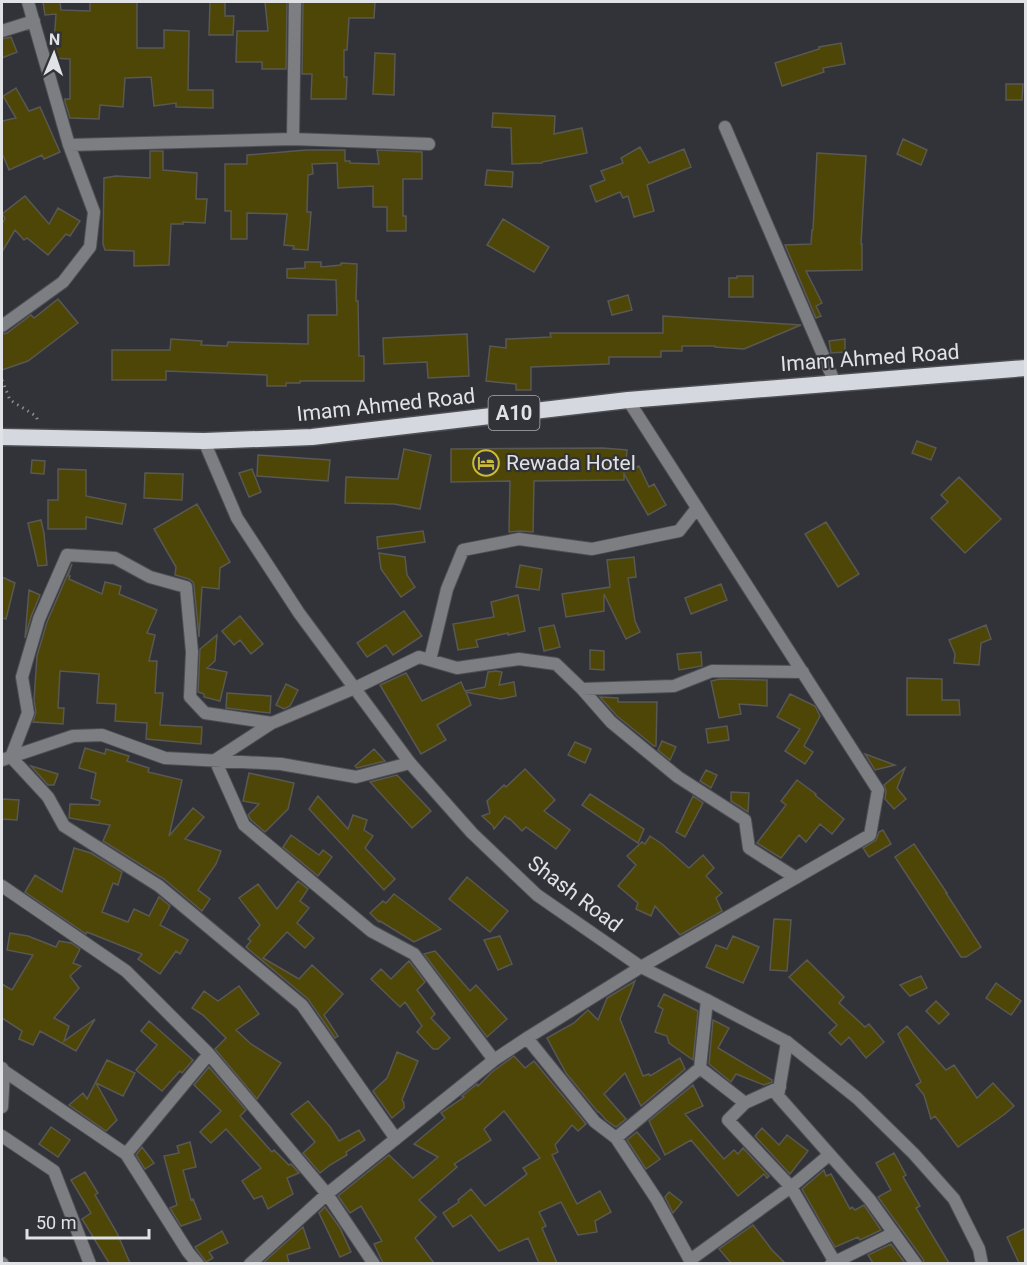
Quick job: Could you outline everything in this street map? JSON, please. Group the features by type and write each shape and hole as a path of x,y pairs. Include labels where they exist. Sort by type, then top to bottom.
{"highway":[{"name":"Imam Ahmed Road","path":"2,436 204,441 312,437 628,400 1026,368"}],"street":[{"path":"2,326 63,282 90,247 94,212 69,145 27,2"},
{"path":"293,139 295,2"},
{"path":"2,31 34,21"},
{"path":"725,127 835,382"},
{"path":"69,145 293,139 429,144"},
{"path":"250,1263 327,1194 494,1060 641,967 870,835 878,790 628,400"},
{"name":"Shash Road","path":"204,441 237,518 299,613 410,763 472,833 537,896 641,967 787,1042 857,1098 914,1154 954,1199 979,1249 982,1263"},
{"path":"430,660 447,589 463,550 519,539 592,549 680,531 697,508"},
{"path":"6,759 28,713 22,677 39,619 67,555 116,558 150,577 186,587 192,652 190,697 205,713 272,723"},
{"path":"215,760 272,723 355,688 419,657 457,668 519,659 556,664 611,722 678,777 745,820 749,848 796,878"},
{"path":"582,689 674,686 712,670 803,672"},
{"path":"6,759 73,736 102,735 165,758 281,764 356,777 410,763"},
{"path":"6,759 48,797 64,826 159,886 302,1005 396,1139"},
{"path":"215,760 244,825 371,931 414,954 494,1060"},
{"path":"2,886 126,971 209,1054 327,1194 374,1263"},
{"path":"616,1138 700,1068 707,1000"},
{"path":"527,1038 595,1122 616,1138 657,1200 691,1262 791,1187 829,1155"},
{"path":"787,1042 778,1096 870,1200 916,1263"},
{"path":"126,1154 209,1054"},
{"path":"700,1068 745,1103"},
{"path":"3,1070 126,1154 188,1252 198,1263"},
{"path":"2,1107 3,1070"},
{"path":"780,1087 745,1103 728,1120 791,1187 834,1263 894,1233"},
{"path":"2,1136 54,1171 90,1263"}],"path":[{"path":"2,380 10,400 36,416 45,438"}],"building":[{"path":"43,2 60,2 61,10 90,11 90,2 137,2 137,48 164,48 164,30 189,31 188,90 213,90 213,108 176,107 176,103 154,106 151,77 125,78 123,107 100,105 99,119 70,118 65,99 70,99 70,59 53,58 56,14 45,15"},
{"path":"210,2 225,2 225,16 234,16 233,35 209,35"},
{"path":"265,2 287,2 286,69 262,69 262,62 236,62 237,31 268,31"},
{"path":"303,2 375,2 374,18 349,18 347,50 344,50 344,77 347,77 346,99 311,99 312,74 302,74"},
{"path":"11,37 17,52 2,58 2,39"},
{"path":"841,43 845,64 823,68 824,72 782,86 775,63 819,49 819,47"},
{"path":"375,53 395,54 394,95 373,94"},
{"path":"1006,84 1023,84 1022,100 1006,100"},
{"path":"16,88 29,111 40,107 60,152 44,159 42,155 9,170 2,153 2,121 16,118 3,96"},
{"path":"493,113 555,116 554,134 582,128 587,153 542,163 512,164 511,128 492,127"},
{"path":"903,139 927,150 921,165 897,154"},
{"path":"640,147 649,163 684,149 691,167 647,185 654,211 634,217 628,196 623,198 620,192 596,202 590,186 605,180 601,171 623,163 621,158"},
{"path":"306,150 345,150 345,161 379,164 377,150 422,152 422,179 403,179 403,216 406,216 406,231 387,231 387,207 373,207 373,186 338,188 337,163 312,164 313,174 308,175 307,212 311,212 308,250 293,249 294,246 284,245 287,214 247,213 247,239 231,239 231,211 225,211 225,164 247,164 247,155"},
{"path":"150,151 163,151 163,170 197,173 196,199 207,199 205,223 171,224 169,265 134,266 134,251 105,250 103,244 104,178 116,176 150,178"},
{"path":"817,153 866,156 861,244 862,270 806,271 822,303 816,306 821,316 816,318 785,245 811,244"},
{"path":"487,170 513,172 512,187 485,185"},
{"path":"25,196 49,224 58,208 80,221 70,236 66,234 48,255 27,238 24,240 15,230 2,252 2,224 5,218 2,214"},
{"path":"503,219 549,247 534,272 487,245"},
{"path":"305,262 321,262 321,267 341,265 341,263 357,264 356,301 358,301 359,356 364,356 364,381 300,381 300,383 286,383 286,386 267,386 267,375 166,371 166,380 112,380 112,350 170,350 171,339 202,341 201,345 227,346 228,342 308,344 308,315 337,315 336,280 287,278 287,269 305,268"},
{"path":"737,276 753,276 753,297 729,297 729,278 737,278"},
{"path":"628,295 632,310 612,315 608,301"},
{"path":"58,299 78,323 28,361 2,370 2,334 7,333 31,315 34,318"},
{"path":"663,316 801,325 744,349 682,346 682,351 661,351 661,357 609,357 609,364 531,367 531,390 516,390 516,384 486,381 490,346 506,348 506,339 551,337 550,333 663,333"},
{"path":"467,334 469,376 428,378 427,362 384,364 383,338"},
{"path":"845,339 845,352 831,353 829,341"},
{"path":"917,441 936,448 931,460 912,453"},
{"path":"603,448 627,450 625,472 639,466 649,487 654,484 666,505 648,515 624,474 624,480 534,481 533,532 509,532 510,481 451,482 451,449"},
{"path":"404,449 431,455 420,509 394,504 345,503 346,477 398,479"},
{"path":"258,455 330,460 328,481 257,476"},
{"path":"32,460 45,461 44,474 31,473"},
{"path":"58,469 86,470 86,496 126,504 122,524 86,517 86,529 48,529 48,500 58,500"},
{"path":"252,469 261,492 249,497 239,473"},
{"path":"145,473 183,474 182,500 144,498"},
{"path":"959,477 1001,519 965,553 931,518 948,502 941,495"},
{"path":"197,504 230,562 220,568 219,589 202,587 199,637 193,582 175,575 176,567 154,529"},
{"path":"41,520 47,565 38,566 28,523"},
{"path":"826,522 859,574 838,587 805,534"},
{"path":"423,531 425,542 378,549 377,537"},
{"path":"379,553 405,557 407,575 415,587 401,597 381,569"},
{"path":"634,557 636,577 628,578 635,621 640,632 626,639 604,594 604,611 566,617 562,594 610,587 607,560"},
{"path":"72,564 69,579 102,594 105,582 121,586 119,594 157,610 147,633 155,635 149,661 157,661 155,693 163,693 160,725 202,727 201,744 146,739 147,723 115,721 116,704 97,703 99,674 60,671 58,708 64,708 63,724 33,722 36,712 34,700 37,656 47,622"},
{"path":"520,565 542,569 539,590 516,587"},
{"path":"2,577 15,583 6,619 2,618"},
{"path":"721,584 727,600 691,614 685,598"},
{"path":"29,590 40,595 25,638"},
{"path":"518,595 525,631 476,640 478,647 458,650 453,624 494,617 491,602"},
{"path":"404,611 422,636 393,655 386,645 367,657 357,643"},
{"path":"240,616 263,644 251,654 240,640 234,645 222,631"},
{"path":"554,625 560,647 544,651 539,628"},
{"path":"986,625 991,639 981,643 979,665 954,663 955,654 949,640"},
{"path":"217,635 215,661 207,668 227,672 220,701 204,697 204,694 198,692 200,649"},
{"path":"590,650 604,651 604,670 590,669"},
{"path":"701,652 702,666 679,670 677,654"},
{"path":"488,672 502,672 499,685 514,682 516,696 501,699 466,692 471,705 437,725 446,740 421,754 380,685 406,673 422,701 461,682 465,691 485,687"},
{"path":"907,678 942,679 942,700 959,700 960,715 907,715"},
{"path":"720,679 767,680 767,706 739,704 741,714 719,718 711,681"},
{"path":"286,684 298,690 290,706 284,709 276,705"},
{"path":"227,693 271,696 270,713 226,708"},
{"path":"790,694 815,706 820,716 804,746 813,752 805,764 785,751 800,729 777,717"},
{"path":"600,697 618,698 618,702 657,702 656,746 617,716"},
{"path":"727,726 729,740 708,743 706,729"},
{"path":"662,741 676,747 670,760 658,750"},
{"path":"575,742 591,749 585,763 568,755"},
{"path":"85,748 105,754 106,749 129,756 127,761 149,768 148,772 182,780 169,836 193,808 204,817 185,839 221,851 216,864 198,890 210,899 202,911 164,879 103,841 110,825 69,818 70,804 99,805 100,801 91,798 96,773 79,768"},
{"path":"374,749 385,761 357,768 355,766"},
{"path":"865,754 895,765 875,770"},
{"path":"31,766 58,774 54,785 48,785"},
{"path":"905,768 897,788 906,799 894,809 885,799 884,785"},
{"path":"525,769 555,800 544,811 570,830 556,849 526,827 522,831 505,816 494,829 482,816 490,813 487,801"},
{"path":"706,770 717,775 711,788 700,781"},
{"path":"249,773 294,783 288,809 265,832 248,815 259,804 243,801"},
{"path":"397,775 431,811 412,828 370,782"},
{"path":"797,780 844,819 832,834 820,824 806,842 799,835 781,858 757,843 786,805 781,801"},
{"path":"731,792 749,793 748,812 731,801"},
{"path":"590,794 644,829 638,843 582,805"},
{"path":"318,796 348,829 353,815 367,820 364,830 373,836 365,848 395,879 384,890 309,809"},
{"path":"693,796 703,803 685,837 676,832"},
{"path":"2,799 19,800 17,820 2,819"},
{"path":"883,830 891,844 869,857 863,848 876,840 879,832"},
{"path":"291,835 319,855 323,850 332,857 318,876 283,847"},
{"path":"650,836 689,868 703,855 714,868 706,876 722,893 716,898 722,911 680,935 655,906 651,916 636,909 638,903 618,886 636,865 627,856 642,842 645,844"},
{"path":"914,844 981,947 966,957 961,957 895,857"},
{"path":"74,848 91,853 122,872 118,885 113,883 102,912 128,922 134,909 149,916 159,897 170,906 160,925 188,940 180,954 176,951 160,974 138,959 142,954 87,932 86,934 25,892 35,875 62,892"},
{"path":"467,877 508,911 490,932 449,899"},
{"path":"298,881 308,889 300,901 309,908 297,923 314,938 305,948 287,932 263,958 299,979 312,965 343,994 324,1015 338,1036 335,1038 308,999 246,947 251,941 248,939 260,925 239,898 258,884 277,909"},
{"path":"394,894 441,929 414,942 379,922 370,913 383,901 386,903"},
{"path":"774,919 791,920 787,971 770,970"},
{"path":"10,933 28,936 56,947 59,941 71,943 80,949 73,963 81,966 70,976 79,988 54,1018 69,1026 64,1041 95,1019 76,1051 40,1031 33,1045 19,1039 22,1031 2,1018 2,984 12,990 33,955 7,950"},
{"path":"500,936 512,964 498,970 484,940"},
{"path":"733,936 759,947 743,983 706,967 716,945 727,949"},
{"path":"435,951 470,991 476,985 507,1019 487,1037 424,954"},
{"path":"807,960 844,997 839,1003 865,1027 869,1024 884,1042 866,1058 849,1037 841,1045 829,1033 837,1025 789,977"},
{"path":"409,961 425,982 417,990 435,1014 431,1018 450,1038 438,1049 433,1049 417,1032 422,1026 405,1002 400,1007 371,979 381,969 391,979"},
{"path":"921,976 927,988 910,996 900,985"},
{"path":"635,981 620,1019 643,1076 649,1074 650,1076 680,1058 685,1069 641,1106 625,1073 604,1094 626,1119 616,1127 598,1112 566,1073 547,1038 574,1023 588,1010 598,1020 607,998"},
{"path":"996,983 1021,1001 1011,1015 986,998"},
{"path":"239,986 259,1014 236,1030 251,1044 281,1063 257,1099 215,1049 226,1038 203,1015 192,1008 204,991 218,1001"},
{"path":"664,994 698,1011 693,1060 669,1043 667,1036 655,1032 663,1009 658,1006"},
{"path":"936,1001 949,1014 939,1024 926,1011"},
{"path":"713,1020 729,1028 718,1048 772,1082 764,1085 736,1074 731,1082 709,1064"},
{"path":"149,1021 193,1060 162,1091 136,1070 157,1045 141,1031"},
{"path":"907,1026 946,1070 954,1065 977,1098 993,1083 1014,1106 958,1147 935,1116 931,1119 924,1095 916,1085 921,1082 898,1034"},
{"path":"397,1052 418,1061 402,1100 404,1108 392,1118 373,1091 387,1078"},
{"path":"514,1056 525,1068 534,1061 586,1124 578,1131 572,1125 555,1145 558,1152 552,1155 577,1204 600,1191 611,1212 595,1221 597,1232 578,1235 561,1202 539,1212 546,1226 542,1228 557,1263 539,1263 528,1238 499,1251 471,1215 453,1227 443,1213 459,1202 458,1200 471,1189 485,1206 527,1174 523,1168 540,1158 504,1111 484,1129 491,1140 454,1164 457,1167 419,1200 436,1217 415,1238 434,1263 383,1263 374,1244 382,1241 361,1206 350,1213 338,1196 389,1155 413,1178 438,1157 414,1144 445,1118 441,1113"},
{"path":"107,1060 135,1073 123,1096 96,1083 117,1120 106,1131 69,1105 83,1093 87,1099"},
{"path":"209,1067 246,1110 240,1116 272,1152 274,1150 299,1173 287,1178 293,1194 268,1209 262,1196 254,1199 242,1181 261,1168 226,1129 211,1143 200,1132 221,1111 194,1085"},
{"path":"693,1085 703,1106 685,1114 724,1159 734,1150 738,1154 743,1148 769,1176 767,1178 764,1174 738,1196 691,1140 665,1155 649,1121"},
{"path":"308,1101 339,1141 359,1130 365,1140 320,1173 303,1153 315,1142 291,1114"},
{"path":"51,1127 70,1140 58,1157 39,1144"},
{"path":"762,1128 779,1145 787,1135 808,1151 790,1174 755,1136"},
{"path":"637,1132 660,1159 646,1169 627,1140"},
{"path":"190,1142 196,1167 183,1170 191,1200 193,1199 201,1219 181,1226 170,1208 177,1205 164,1156 179,1153 177,1146"},
{"path":"142,1147 154,1163 145,1169 136,1155"},
{"path":"894,1153 906,1175 903,1177 920,1206 916,1208 949,1263 924,1263 878,1197 891,1190 876,1163"},
{"path":"824,1170 826,1176 831,1174 850,1209 852,1207 855,1210 864,1205 881,1230 860,1240 858,1237 835,1247 802,1189"},
{"path":"85,1172 98,1193 95,1195 117,1233 130,1263 109,1263 82,1219 91,1213 71,1180"},
{"path":"669,1192 682,1202 673,1213 665,1197"},
{"path":"325,1207 340,1228 351,1252 340,1257 319,1213"},
{"path":"753,1225 785,1263 731,1263 719,1249"},
{"path":"303,1227 310,1248 287,1255 289,1263 263,1263"},
{"path":"1026,1228 1026,1263 1019,1263 1007,1237"},
{"path":"222,1231 228,1243 209,1252 213,1258 206,1262 195,1247"},
{"path":"891,1244 905,1263 873,1263 868,1255"}],"place":[{"name":"Rewada Hotel","path":"486,463"}]}
